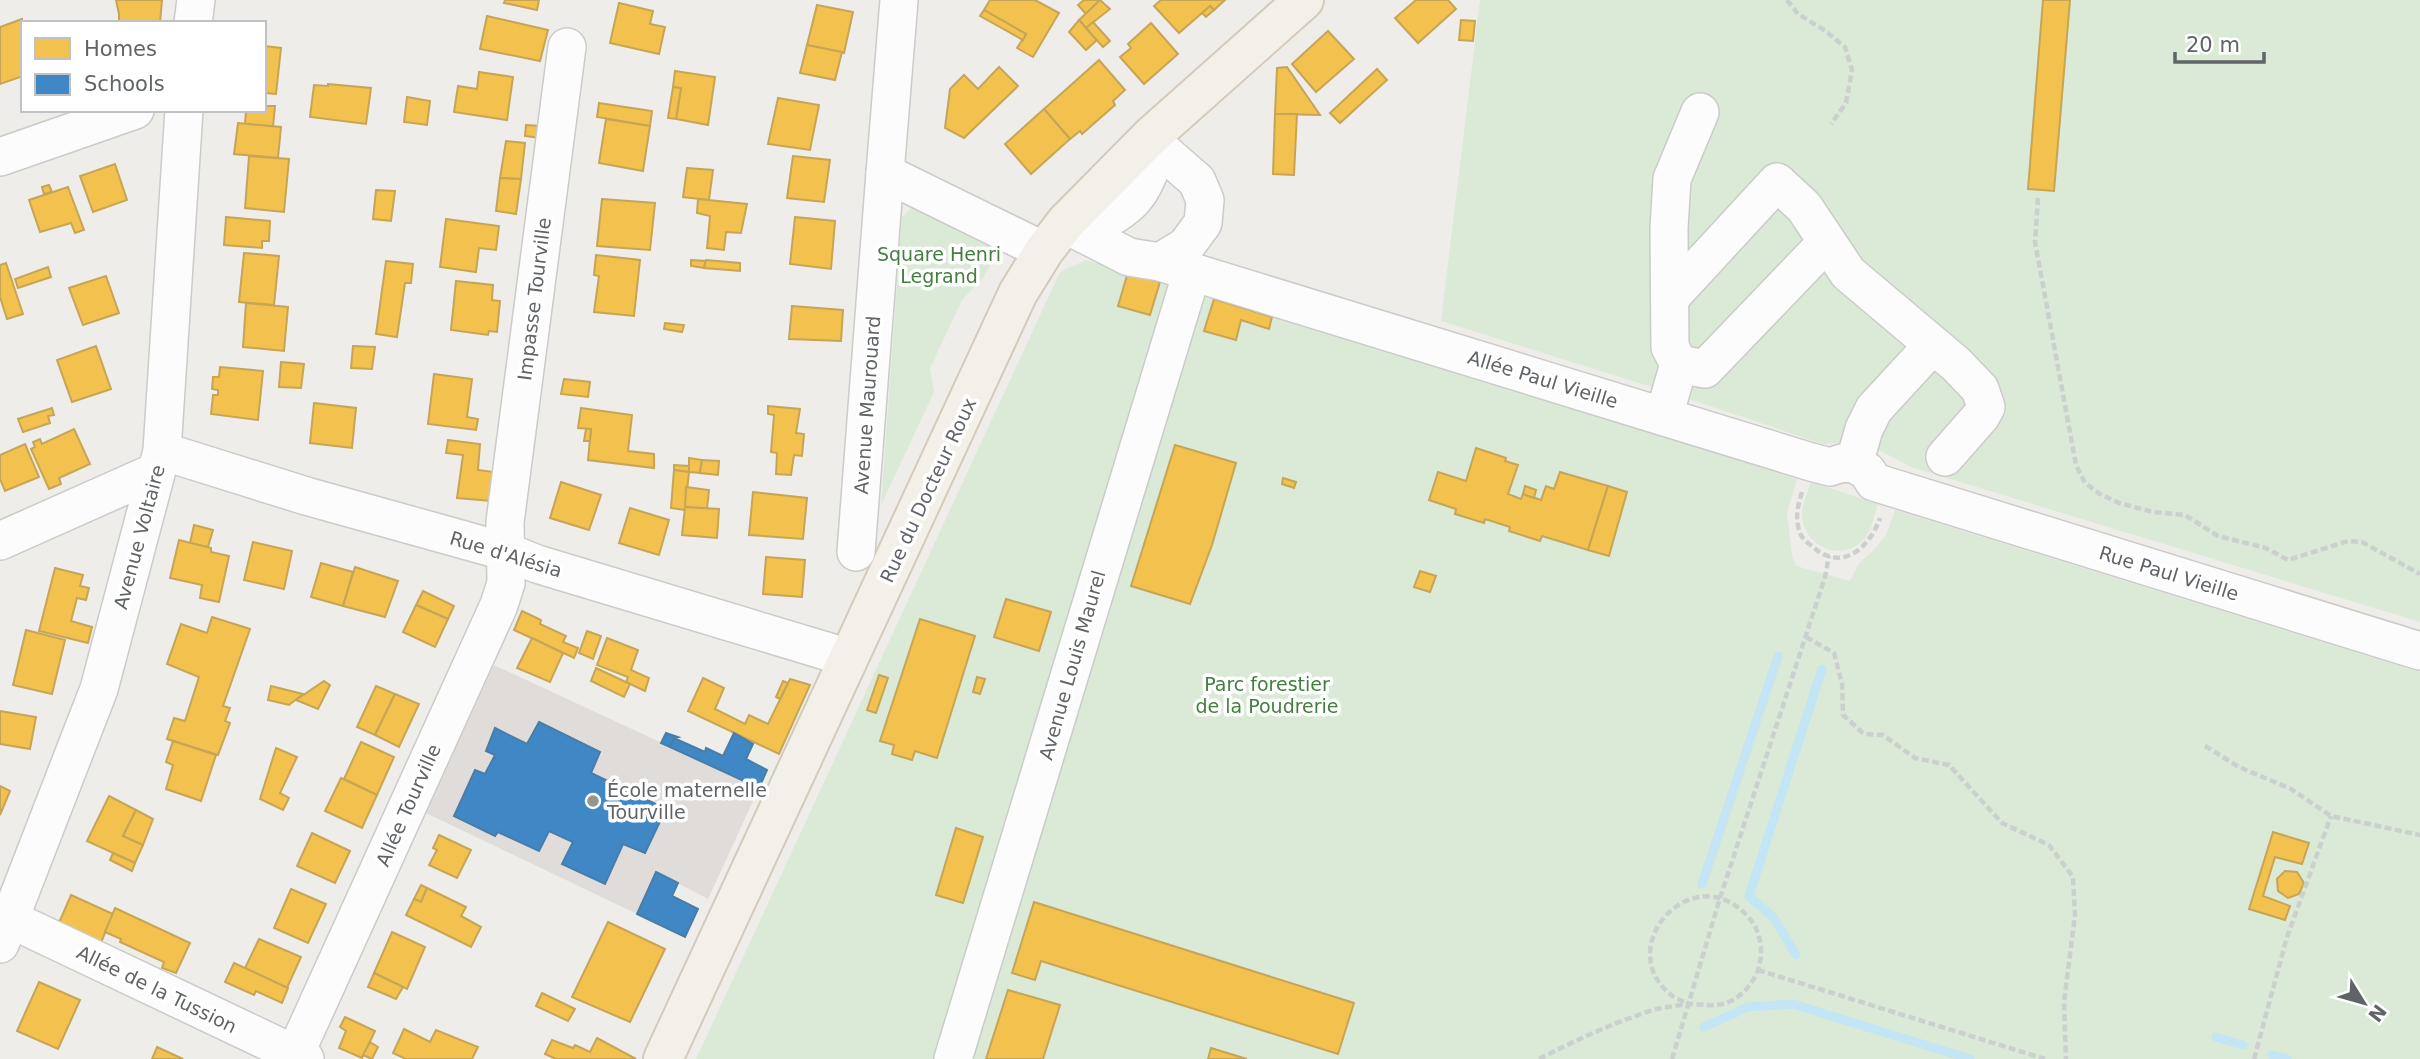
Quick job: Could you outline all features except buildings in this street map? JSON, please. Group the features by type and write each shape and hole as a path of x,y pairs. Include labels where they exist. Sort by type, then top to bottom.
{"main road":[{"name":"Rue du Docteur Roux","path":"663,1059 1018,293 1064,235 1154,142 1304,0"}],"street":[{"path":"193,21 196,0"},
{"name":"Avenue Maurouard","path":"856,552 899,0"},
{"name":"Impasse Tourville","path":"507,552 505,522 567,47"},
{"path":"0,156 129,112"},
{"name":"Avenue Voltaire","path":"5,932 99,690 158,462 184,112"},
{"path":"1664,416 1679,364 1670,347 1669,228 1672,178 1700,112"},
{"path":"885,173 1129,257 1176,267 1186,246 1203,223 1205,200 1197,181 1154,142"},
{"path":"1670,298 1777,182 1804,207 1848,273 1955,364 1980,389 1986,407 1945,457"},
{"path":"1679,364 1705,369 1826,243"},
{"name":"Allée Paul Vieille","path":"1176,267 1811,462 1830,467 1842,463 1854,464"},
{"name":"Avenue Louis Maurel","path":"953,1059 1176,267"},
{"path":"1905,492 1874,482 1867,471 1854,464 1864,429 1874,409 1932,346"},
{"path":"0,541 158,462"},
{"name":"Rue d'Alésia","path":"158,462 306,496 507,552 537,564 849,658"},
{"name":"Rue Paul Vieille","path":"1905,492 2420,651"},
{"name":"Allée Tourville","path":"300,1057 499,605 506,583 507,552"},
{"name":"Allée de la Tussion","path":"5,932 300,1057"}],"path":[{"path":"1787,0 1798,14 1845,47 1852,70 1846,103 1831,124"},
{"path":"2038,198 2035,242 2076,465 2085,483 2119,503 2153,512 2185,515 2218,536 2266,548 2288,560 2348,541 2362,542 2420,574"},
{"path":"1811,462 1796,510 1799,534 1818,552 1829,556 1853,554 1866,545 1905,492"},
{"path":"1672,1059 1720,898 1806,637 1829,556"},
{"path":"1806,637 1833,653 1842,684 1843,715 1864,734 1883,735 1915,758 1949,765 2002,823 2049,845 2073,877 2075,915 2064,1002 2066,1059"},
{"path":"2205,746 2239,766 2291,789 2331,817 2420,835"},
{"path":"2254,1059 2287,937 2331,817"},
{"path":"1539,1059 1585,1035 1654,1009 1689,1004 1710,1007 1731,1001 1748,988 1758,970 1762,947 1756,925 1741,908 1720,898 1699,896 1679,903 1663,917 1653,936 1651,957 1657,978 1671,995 1689,1004"},
{"path":"1758,970 2045,1059"}],"shaded area":[{"name":"École maternelle Tourville","path":"494,665 759,788 708,899 657,872 637,914 426,813"}],"green space":[{"path":"1480,0 2420,0 2420,622 1911,467 1862,441 1823,444 1441,321"},
{"name":"Square Henri Legrand","path":"915,205 1000,246 983,278 962,300 930,368 934,392 881,505 902,217"},
{"name":"Parc forestier de la Poudrerie","path":"1086,260 1797,479 1787,513 1792,555 1796,566 1850,581 1859,563 1886,535 1895,510 2420,672 2420,1059 696,1059 1060,272"},
{"path":"1811,482 1878,504 1864,539 1855,546 1835,551 1816,543 1804,525 1802,514"}],"waterway":[{"path":"1702,884 1778,656"},
{"path":"1796,955 1774,918 1749,896 1822,669"},
{"path":"1704,1027 1748,1007 1793,1004 1970,1059"},
{"path":"2216,1037 2243,1045"},
{"path":"2272,1055 2287,1059"}],"place":[{"name":"École maternelle Tourville","path":"593,801"}]}
